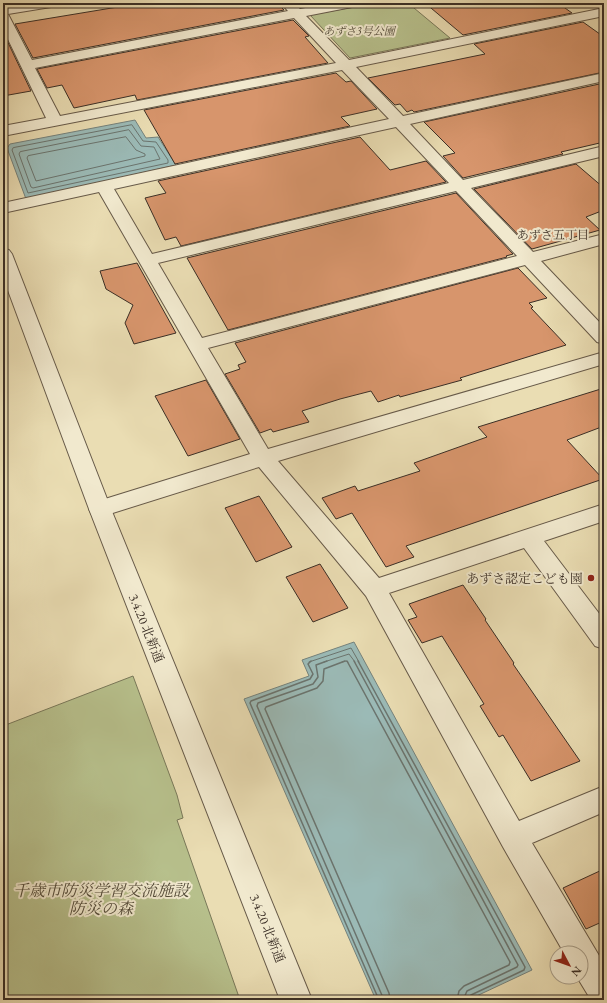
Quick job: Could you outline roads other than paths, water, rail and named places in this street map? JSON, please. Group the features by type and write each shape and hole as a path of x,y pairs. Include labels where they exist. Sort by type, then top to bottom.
{"street":[{"path":"3,11 51,3"},
{"path":"27,64 292,8 352,3"},
{"path":"292,8 604,338"},
{"path":"3,132 346,65 604,12"},
{"path":"3,16 55,121"},
{"path":"3,208 604,77"},
{"path":"147,260 604,151"},
{"path":"104,186 263,458 374,589 513,837 576,945"},
{"path":"197,345 604,239"},
{"name":"3.4.20 北新通","path":"3,254 100,509 296,1000"},
{"path":"100,509 263,458 604,358"},
{"path":"374,589 604,512"},
{"path":"528,537 604,639"},
{"path":"513,837 604,798"},
{"path":"589,967 604,993"}],"water":[{"path":"135,120 146,138 158,137 176,165 26,199 7,148 10,144"},
{"path":"354,642 532,970 468,1000 376,1000 244,699 309,676 302,660"}],"place":[{"name":"あずさ認定こども園","path":"591,578"}],"district":[{"name":"あずさ五丁目","path":"553,235"}],"park label":[{"name":"あずさ3号公園","path":"359,31"},
{"name":"千歳市防災学習交流施設 防災の森","path":"101,899"}]}
